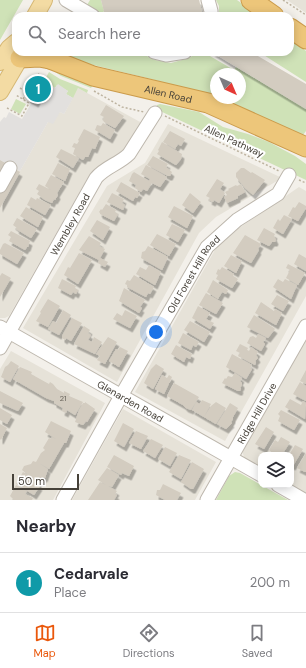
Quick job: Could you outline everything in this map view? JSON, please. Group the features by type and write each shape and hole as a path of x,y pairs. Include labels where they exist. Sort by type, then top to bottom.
{"highway":[{"path":"251,0 268,12"},
{"path":"294,31 306,39"},
{"name":"Allen Road","path":"35,56 93,76 208,103 306,147"}],"main road":[{"path":"37,12 44,0"},
{"path":"0,62 9,48 12,49"},
{"path":"6,91 17,56"},
{"path":"0,70 3,73 6,91"}],"street":[{"path":"66,0 86,12"},
{"path":"208,0 211,12"},
{"name":"Wembley Road","path":"0,348 5,330 96,178 103,170 124,159 129,154 155,113"},
{"path":"0,186 10,168"},
{"name":"Old Forest Hill Road","path":"63,500 207,247 237,220 278,194 289,175"},
{"name":"Ridge Hill Drive","path":"207,500 306,326"},
{"name":"Glenarden Road","path":"5,330 258,473"},
{"path":"283,488 304,500"}],"path":[{"path":"283,0 306,15"},
{"path":"24,100 29,93 44,60"},
{"path":"20,88 29,93"},
{"path":"6,91 30,103 22,116 7,108"},
{"name":"Allen Pathway","path":"155,113 306,183"}],"shaded area":[{"path":"287,0 306,0 306,13"},
{"path":"49,84 55,88 58,84 68,91 66,94 73,98 64,114 60,112 53,124 48,122 20,171 0,160 0,122 4,117 6,118 9,112 22,119 32,102 37,105"},
{"path":"78,88 142,123 129,147 88,180 87,179 9,316 0,318 0,190 13,167 20,171 48,122 60,112 64,114"},
{"path":"168,124 282,178 216,217 199,233 117,382 23,328 107,186 145,163"},
{"path":"299,187 306,191 306,296 225,441 135,392 220,241"},
{"path":"306,336 306,494 294,487 294,452 258,452 258,466 245,459 242,450"},
{"path":"11,351 105,403 53,500 0,500 0,369"},
{"path":"123,409 216,462 195,500 72,500"}],"green space":[{"path":"0,0 23,0 16,12 12,12 12,19 0,40"},
{"path":"90,0 101,0 104,11 99,12 87,5"},
{"path":"216,0 237,0 254,12 219,12 219,6"},
{"path":"294,42 306,51 306,82 265,56 294,56"},
{"path":"64,56 147,56 155,60 171,63 192,56 210,56 231,68 210,68 210,99 188,90 151,79 81,62"},
{"path":"51,69 93,85 91,88 61,76"},
{"path":"49,72 60,79 88,90 87,93 78,88 73,98 66,94 68,91 57,85 55,88 44,81"},
{"path":"246,73 306,109 306,131 303,135 224,104 246,104"},
{"path":"16,99 26,104 20,114 11,109"},
{"path":"160,104 199,112 223,127 269,142 295,156 306,164 306,180 158,110 156,108 157,105"},
{"path":"235,472 240,473 258,483 258,488 267,488 288,500 216,500 229,476"}],"building":[{"path":"101,0 199,0 202,12 104,12"},
{"path":"219,56 258,56 306,84 306,109 246,73 246,68 238,68"},
{"path":"38,79 47,84 36,103 27,98"},
{"path":"106,105 124,116 115,128 104,122 104,117 100,115"},
{"path":"103,123 115,130 110,139 95,130 97,125 101,126"},
{"path":"84,129 100,137 95,149 92,148 88,157 85,157 83,160 73,154 75,148 72,147 74,143 77,144 79,141 78,140"},
{"path":"170,131 185,139 181,146 178,144 175,149 163,142"},
{"path":"162,142 182,154 181,159 176,165 157,154"},
{"path":"61,149 79,158 73,168 56,157"},
{"path":"153,156 168,164 166,167 172,172 170,176 147,165"},
{"path":"0,160 9,165 0,179"},
{"path":"58,163 70,169 65,181 52,174"},
{"path":"146,165 167,177 160,187 152,183 147,191 143,189 141,192 135,188 136,185 129,181 134,172 149,181 150,179 141,174"},
{"path":"13,168 20,172 0,208 0,191"},
{"path":"241,168 244,168 251,173 252,172 265,180 253,195 236,177 236,173"},
{"path":"51,175 64,182 57,193 58,195 52,203 37,194 39,191 36,189 39,184 51,190 45,186"},
{"path":"217,179 224,183 220,189 225,193 219,203 214,200 213,202 209,200 210,198 206,196"},
{"path":"121,182 140,193 137,198 135,197 133,201 116,191"},
{"path":"241,184 245,192 238,196 238,198 227,203 224,197 227,195 225,192 236,185"},
{"path":"112,193 124,199 122,203 125,205 123,210 107,202"},
{"path":"190,193 201,202 193,213 182,205"},
{"path":"31,197 36,200 37,198 51,205 45,215 27,205"},
{"path":"299,202 306,206 306,208 298,221 288,216 293,207 295,208"},
{"path":"106,204 116,210 115,212 118,214 114,221 100,214 99,212"},
{"path":"174,206 193,216 187,228 168,217"},
{"path":"26,207 43,217 38,227 20,216"},
{"path":"284,215 292,219 283,234 273,228 278,219 280,221"},
{"path":"17,218 37,229 31,238 16,229 17,228 13,225"},
{"path":"97,220 110,227 103,240 90,231"},
{"path":"172,224 185,230 178,242 166,235"},
{"path":"264,228 275,234 275,242 272,242 269,246 257,240"},
{"path":"11,231 30,241 25,250 9,241 11,237 8,235"},
{"path":"157,234 176,244 169,256 150,245"},
{"path":"245,235 261,244 251,263 233,253"},
{"path":"89,236 101,243 99,246 105,249 100,258 108,262 105,267 98,263 99,260 79,250"},
{"path":"5,243 24,253 17,264 0,254 0,250"},
{"path":"148,246 168,257 162,270 141,258 142,252 145,251"},
{"path":"79,253 92,260 78,284 64,275 68,267 70,268"},
{"path":"299,254 306,258 306,271 294,264"},
{"path":"231,255 242,261 236,273 224,266"},
{"path":"288,264 305,273 298,285 286,278 290,270 286,268"},
{"path":"149,265 161,272 155,285 136,274 140,267 146,270"},
{"path":"222,267 234,274 233,276 238,279 232,288 216,279 218,269 220,270"},
{"path":"2,273 11,278 0,297 0,276"},
{"path":"134,275 154,287 150,294 148,293 146,297 127,287 125,284 127,280 130,281"},
{"path":"62,279 76,286 75,288 78,290 76,294 73,292 71,295 58,288"},
{"path":"278,279 283,282 285,279 297,285 291,299 273,287"},
{"path":"213,280 228,290 226,294 222,292 218,299 207,292"},
{"path":"124,288 145,300 140,307 142,308 139,313 119,301"},
{"path":"206,293 223,303 216,314 199,305"},
{"path":"277,295 289,301 283,311 271,304"},
{"path":"48,299 60,306 48,327 36,321"},
{"path":"261,302 274,311 275,309 282,313 276,325 255,313"},
{"path":"198,306 210,313 206,319 214,323 210,329 192,318"},
{"path":"63,310 71,315 59,335 48,329 53,321 56,323"},
{"path":"125,310 137,316 130,328 113,319 117,313 122,316"},
{"path":"254,315 275,329 268,338 247,327"},
{"path":"72,318 82,323 71,341 66,338 65,340 62,336"},
{"path":"190,321 210,332 204,342 184,330"},
{"path":"84,326 90,330 88,333 91,335 88,340 92,342 94,337 102,342 95,354 74,344"},
{"path":"183,333 199,342 196,347 193,345 191,350 178,343"},
{"path":"258,334 266,338 263,342 265,344 261,351 247,343 250,337 253,336 256,338"},
{"path":"108,337 117,342 105,364 97,360 100,356 96,354"},
{"path":"240,344 248,348 247,350 249,351 251,347 258,352 256,355 258,358 255,361 255,365 238,356 240,353 236,351"},
{"path":"176,345 192,354 190,359 186,357 184,362 171,354"},
{"path":"120,347 128,351 119,367 109,361 116,349 118,350"},
{"path":"232,354 252,365 250,368 252,369 246,379 226,367"},
{"path":"11,361 19,366 10,382 1,377 5,367"},
{"path":"156,364 164,369 153,389 144,383 151,369"},
{"path":"20,367 32,372 31,374 49,384 50,382 57,389 64,393 64,391 70,394 69,396 83,402 75,415 67,410 66,413 62,411 63,408 54,403 54,401 13,379"},
{"path":"306,370 306,384 300,381"},
{"path":"235,373 242,378 240,381 242,385 240,391 222,383 225,378 226,379 228,376 232,377"},
{"path":"162,375 167,378 169,375 172,377 164,394 155,389"},
{"path":"300,382 306,386 306,401 293,394"},
{"path":"174,383 199,397 191,410 167,396"},
{"path":"0,391 23,403 18,411 0,403"},
{"path":"290,399 301,405 303,401 306,403 305,419 285,407"},
{"path":"202,400 211,404 204,417 192,410 196,402 200,404"},
{"path":"85,402 95,409 87,422 86,421 83,425 75,422 79,410"},
{"path":"216,402 226,408 216,424 204,417 211,406"},
{"path":"230,403 238,408 231,422 232,423 226,429 217,424"},
{"path":"0,408 12,415 7,424 0,420"},
{"path":"281,410 300,420 294,430 278,421 280,416 278,414"},
{"path":"51,421 71,431 66,443 64,443 49,469 39,463 48,469 45,478 44,477 42,482 40,481 38,485 40,486 34,495 16,484 23,472 28,475 22,470 24,466 31,464 33,461 36,462 41,453 45,450 43,448 49,438 51,439 52,437 56,439 45,432"},
{"path":"123,423 134,429 124,447 114,441"},
{"path":"0,424 7,428 1,440 0,439"},
{"path":"266,427 274,432 264,449 255,444"},
{"path":"136,431 148,436 141,449 129,443"},
{"path":"281,437 290,442 284,452 271,452 269,450 275,440 278,442"},
{"path":"151,439 163,445 155,458 143,451"},
{"path":"295,445 303,449 294,464 294,452 291,452"},
{"path":"165,447 177,453 170,466 158,459"},
{"path":"306,453 306,472 305,472 297,468"},
{"path":"114,455 134,466 129,476 122,473 121,475 107,467"},
{"path":"179,455 191,460 181,479 169,472"},
{"path":"192,462 204,469 193,489 191,489 181,482"},
{"path":"107,468 119,475 112,487 108,486 117,491 115,494 117,495 114,500 88,500 100,482 106,485 98,480"},
{"path":"163,484 181,493 177,500 165,500 156,495 157,490 160,490"},
{"path":"16,485 27,491 25,494 33,498 32,500 14,500 10,496"}],"place":[{"name":"Cedarvale","path":"38,89"}]}
